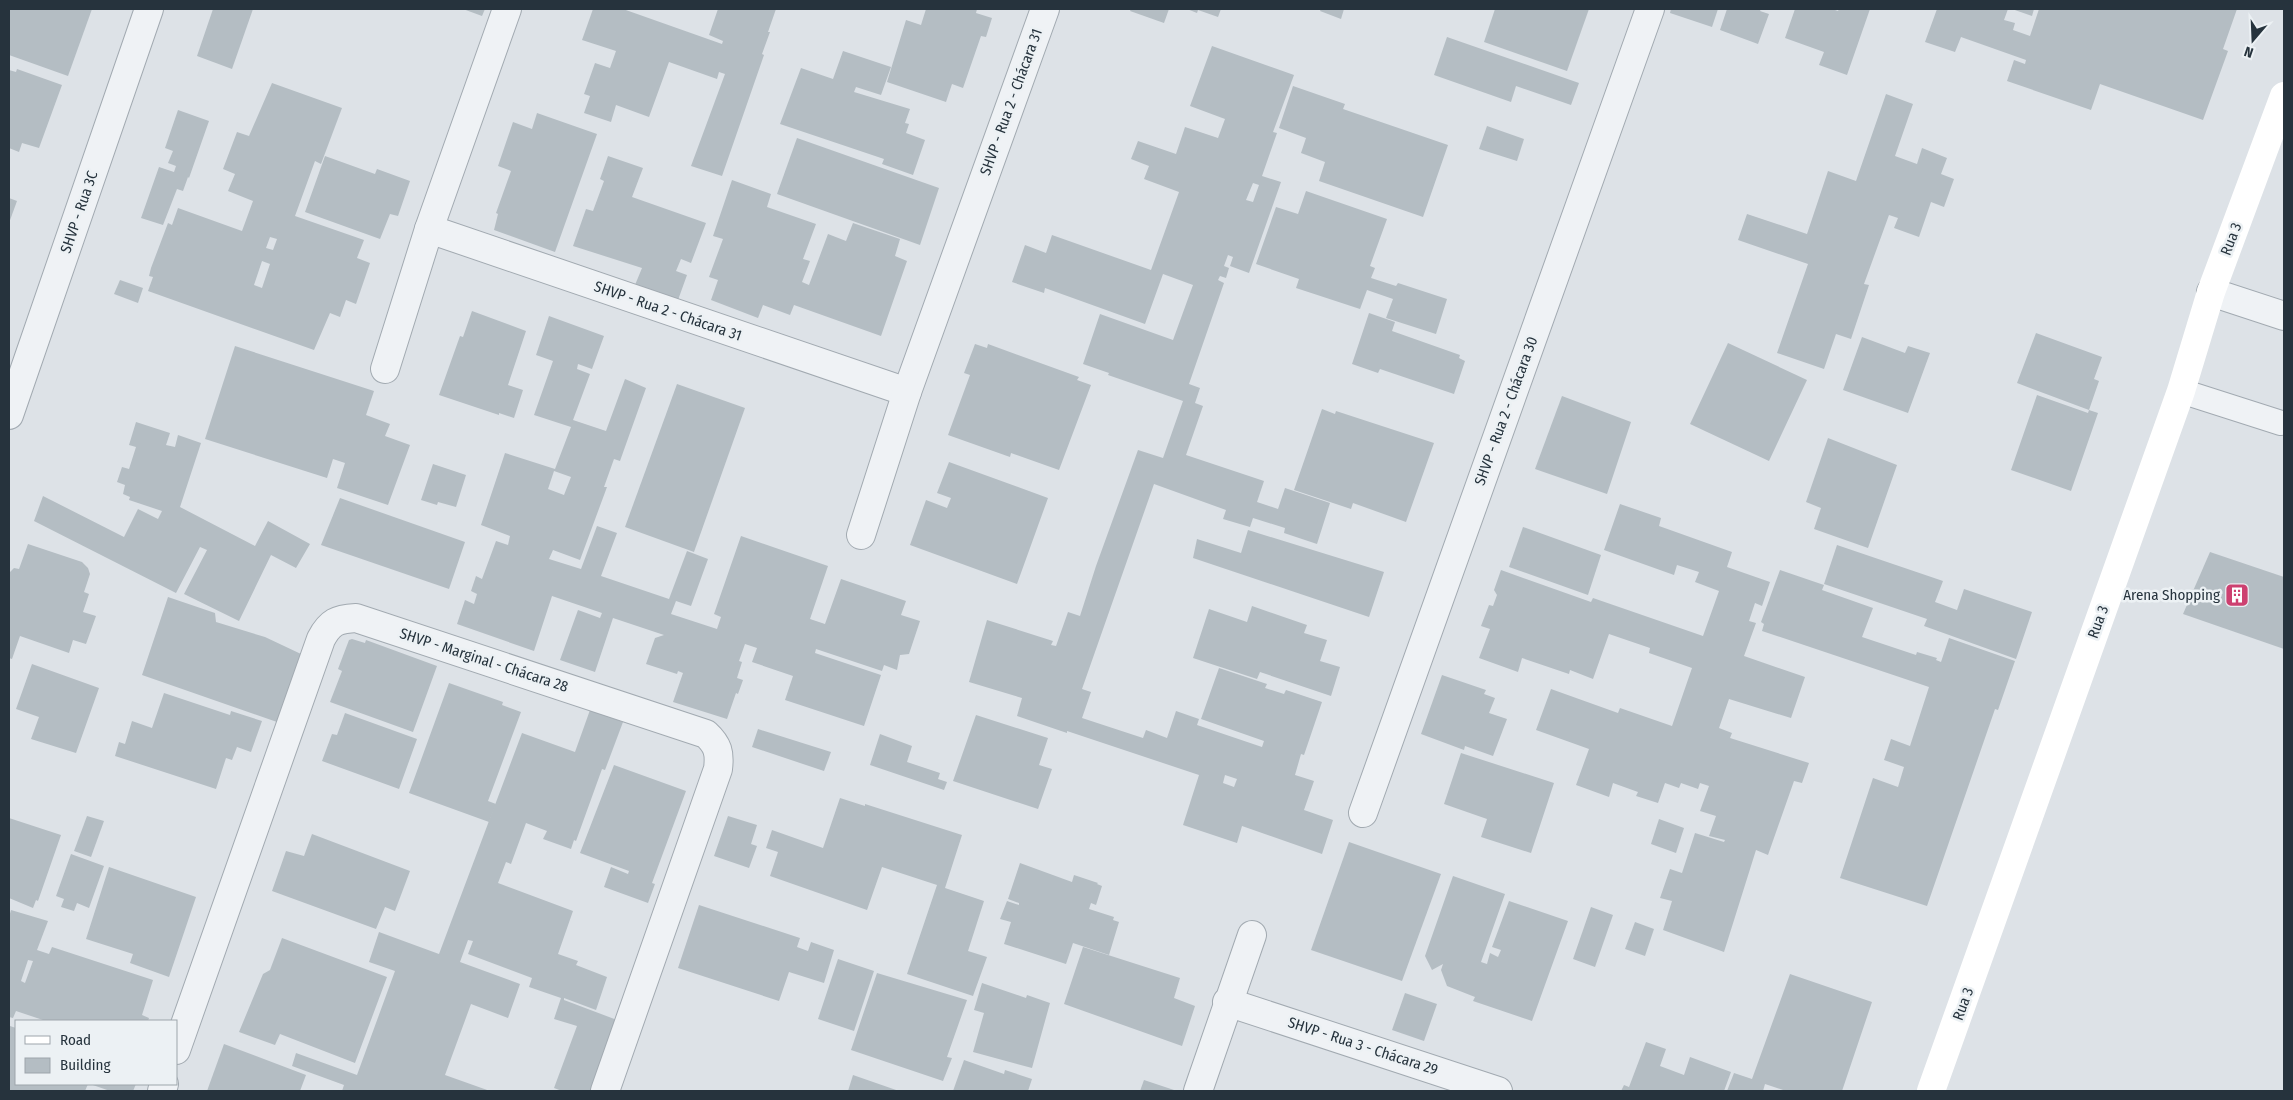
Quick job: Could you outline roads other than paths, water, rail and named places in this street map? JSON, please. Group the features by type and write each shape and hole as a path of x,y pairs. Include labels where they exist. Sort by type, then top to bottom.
{"main road":[{"name":"Rua 3","path":"1932,1091 2181,391 2211,292 2284,96"}],"street":[{"name":"SHVP - Rua 3C","path":"9,415 149,9"},
{"path":"385,369 429,229 507,9"},
{"name":"SHVP - Rua 2 - Chácara 31","path":"861,535 907,392 1045,9"},
{"name":"SHVP - Rua 2 - Chácara 30","path":"1363,813 1650,9"},
{"name":"SHVP - Rua 2 - Chácara 31","path":"429,229 907,392"},
{"path":"2211,292 2284,316"},
{"name":"SHVP - Marginal - Chácara 28","path":"178,1044 321,639 327,627 338,619 356,618 706,734 715,742 720,754 718,769 604,1091"},
{"path":"1198,1091 1227,1002 1252,935"},
{"name":"SHVP - Rua 3 - Chácara 29","path":"1227,1002 1498,1091"}],"lane":[{"path":"2181,391 2281,423"}],"place":[{"name":"Arena Shopping","path":"2237,595"}]}
